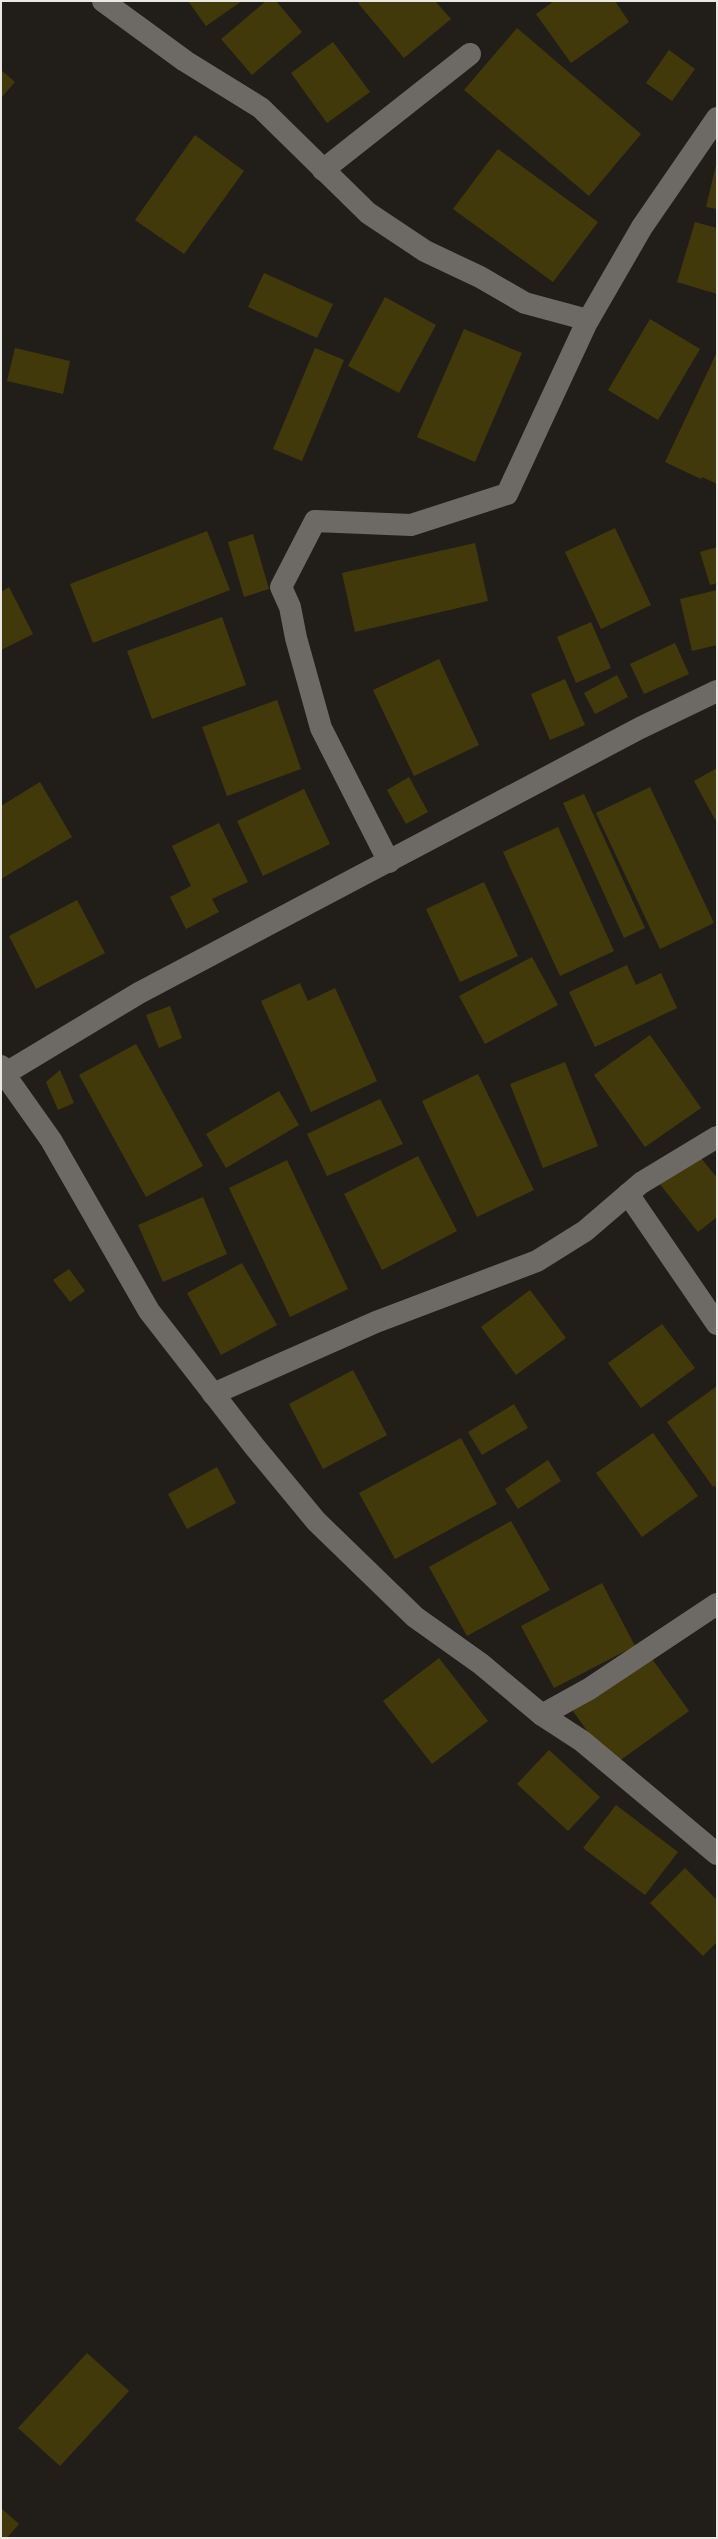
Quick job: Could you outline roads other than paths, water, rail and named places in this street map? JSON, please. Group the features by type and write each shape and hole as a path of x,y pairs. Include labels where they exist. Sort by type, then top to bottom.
{"street":[{"path":"103,1 180,57 261,108 368,213 425,251 480,277 525,303 588,320"},
{"path":"323,170 470,54"},
{"path":"389,862 321,728 296,638 290,607 281,588 315,521 411,525 507,494 588,320 642,227 717,118"},
{"path":"717,691 640,728 139,994 2,1072 51,1140 149,1311 321,1526 416,1617 481,1664 542,1715 582,1741 717,1854"},
{"path":"214,1394 376,1322 537,1261 585,1231 641,1183 717,1137"},
{"path":"628,1194 717,1324"},
{"path":"542,1715 589,1689 717,1604"}]}
